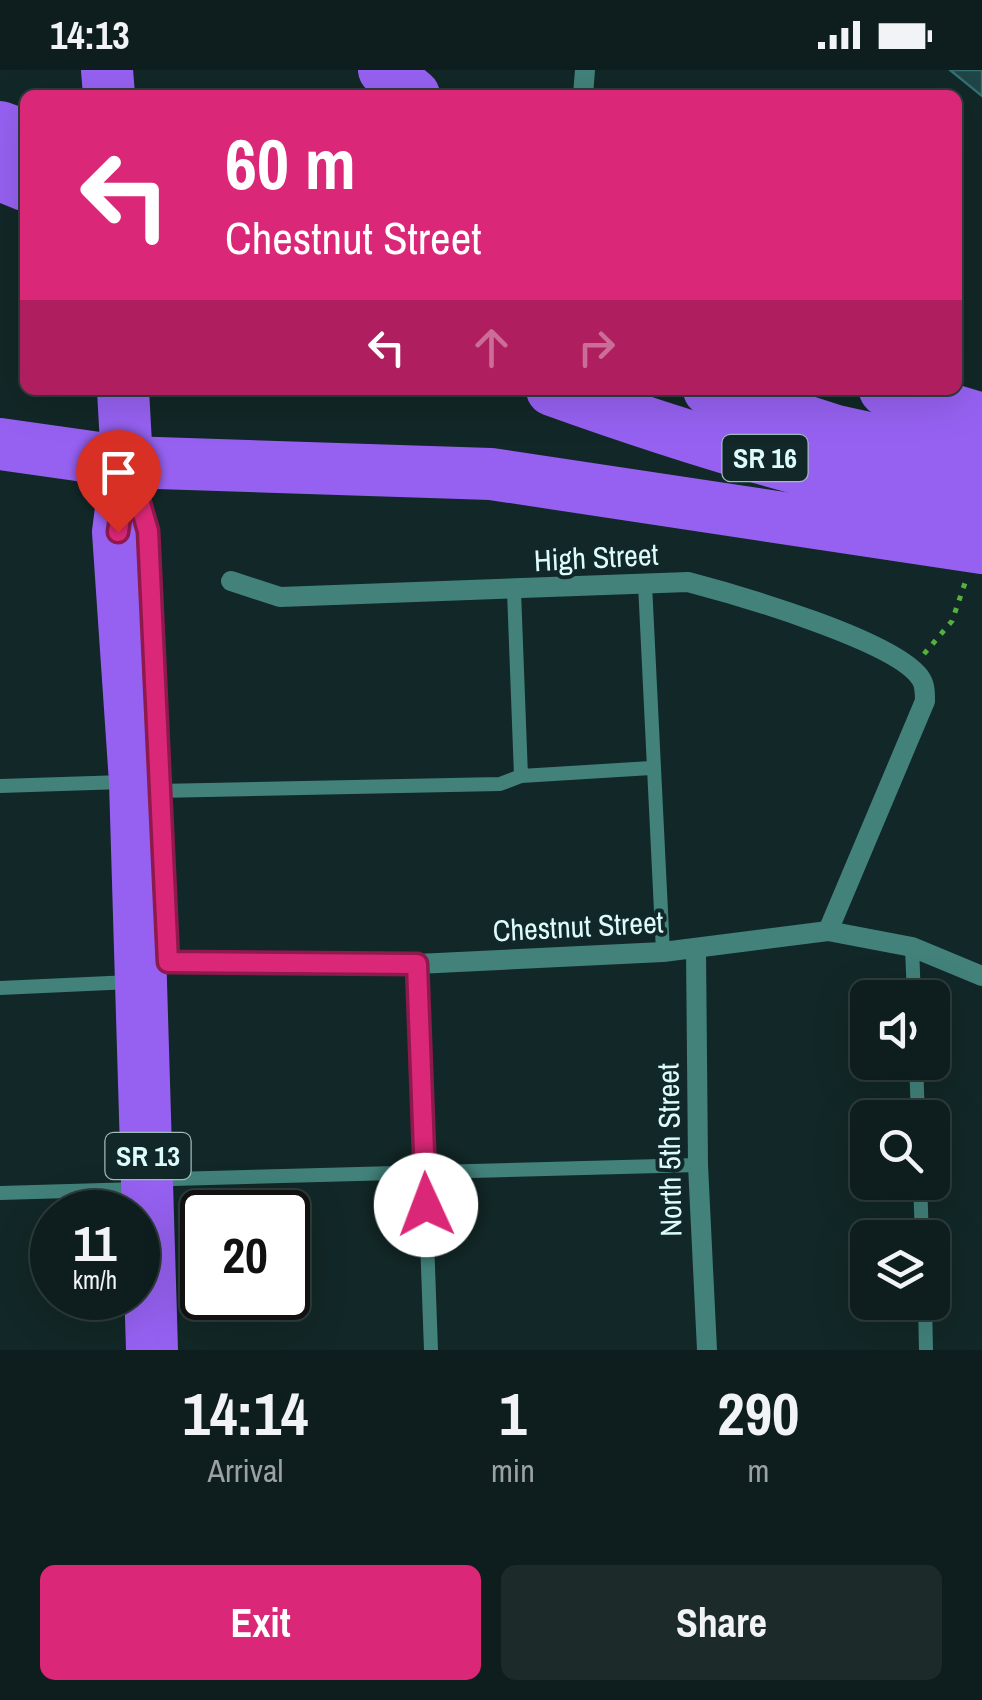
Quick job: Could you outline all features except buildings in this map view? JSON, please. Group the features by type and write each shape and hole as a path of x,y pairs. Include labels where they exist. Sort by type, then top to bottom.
{"highway":[{"path":"384,70 408,90"},
{"name":"SR 13","path":"123,395 128,462 118,532 146,787 170,1350"},
{"name":"SR 16","path":"566,395 645,423 798,467 982,512"},
{"name":"SR 16","path":"724,395 836,431 982,463"},
{"path":"902,395 982,419"},
{"path":"0,444 128,462 492,474 982,548"},
{"name":"SR 13","path":"152,1350 160,1184"}],"street":[{"name":"High Street","path":"232,581 280,597 688,582 754,598 842,632 912,668"},
{"path":"828,931 925,701 924,682 912,668"},
{"name":"Chestnut Street","path":"155,972 663,952 828,931 912,947 982,976"},
{"name":"North 5th Street","path":"696,949 698,1165 707,1350"}],"lane":[{"path":"645,584 663,952"},
{"path":"514,591 521,776"},
{"path":"0,786 500,784 521,776 651,768"},
{"path":"912,947 913,980"},
{"path":"417,964 431,1350"},
{"path":"0,988 155,972"},
{"path":"0,1193 424,1172 698,1165"},
{"path":"925,1320 926,1350"}],"path":[{"path":"912,668 952,620"}],"route":[{"path":"118,532 128,462 148,531 168,962 417,964 426,1205"}]}
